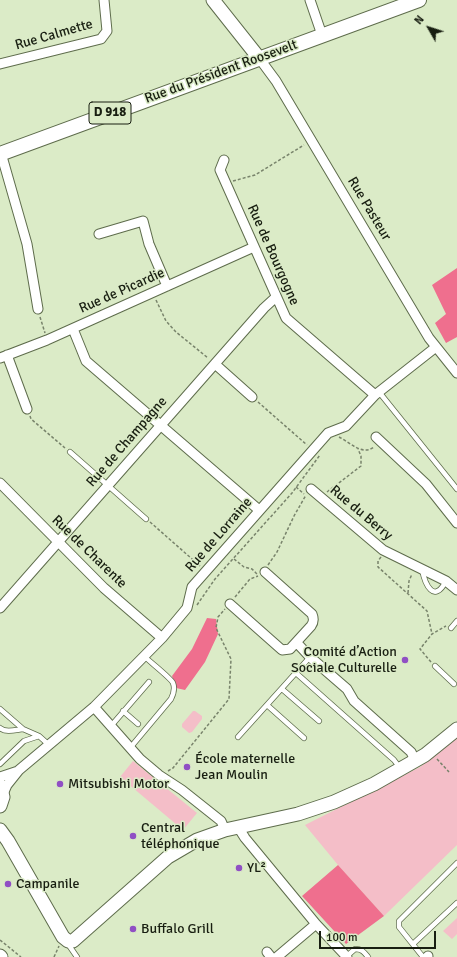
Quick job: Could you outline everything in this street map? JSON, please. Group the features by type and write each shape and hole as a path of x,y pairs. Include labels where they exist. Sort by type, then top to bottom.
{"main road":[{"name":"Rue du Président Roosevelt","path":"0,153 419,0"}],"street":[{"name":"Rue Calmette","path":"0,64 101,38 107,31 104,0"},
{"path":"213,0 259,58"},
{"path":"310,0 322,35"},
{"name":"Rue Pasteur","path":"259,58 276,81 436,347 457,373"},
{"path":"0,153 26,244 38,309"},
{"name":"Rue de Bourgogne","path":"224,160 220,170 286,318 377,394"},
{"path":"99,234 143,221 149,244 167,286"},
{"name":"Rue de Picardie","path":"4,357 47,340 254,247"},
{"name":"Rue de Champagne","path":"1,603 58,542 264,308 276,297"},
{"path":"73,328 86,361 259,510"},
{"name":"Rue de Lorraine","path":"1,795 19,770 94,707 162,638 187,608 192,587 259,510 317,453 328,433 346,426 377,394 436,347"},
{"path":"4,357 27,409"},
{"path":"215,364 252,397"},
{"path":"376,437 426,484 457,523"},
{"name":"Rue de Charente","path":"0,483 104,588 162,638"},
{"name":"Rue du Berry","path":"308,492 321,498 385,551 446,581 457,590"},
{"path":"230,604 282,650 290,649 297,643 311,626 313,622 312,614 262,574"},
{"path":"297,643 310,657 347,690 354,700 411,752 415,760"},
{"path":"94,707 140,759 159,776 182,790 221,820 225,830"},
{"path":"0,823 3,834 68,939 168,857 197,840 225,830 298,814 324,806 374,784 430,752 457,729"},
{"name":"Rue de Lorraine","path":"0,777 19,770"},
{"path":"238,827 245,838 316,924 347,957"},
{"path":"277,957 316,924"}],"lane":[{"path":"377,394 457,490"},
{"path":"70,452 146,519"},
{"path":"419,568 430,590 433,592 443,588 446,581"},
{"path":"451,628 457,621"},
{"path":"130,748 171,699 174,689 172,682 144,656"},
{"path":"238,737 310,657"},
{"path":"435,666 454,684"},
{"path":"296,672 390,756 400,768"},
{"path":"111,726 149,682"},
{"path":"282,689 319,721"},
{"path":"267,705 304,738"},
{"path":"0,709 23,729 39,736 49,745"},
{"path":"123,711 138,724"},
{"path":"0,728 3,731 23,729"},
{"path":"23,729 26,736 24,741"},
{"path":"0,764 24,741 39,736"},
{"path":"426,957 399,927 398,921 457,863"},
{"path":"413,944 457,902"},
{"path":"68,939 77,957"},
{"path":"347,957 355,949 358,949 368,957"}],"path":[{"path":"226,183 254,175 312,141"},
{"path":"153,292 166,321 176,332 215,364"},
{"path":"38,309 47,340"},
{"path":"187,608 196,605 215,579 292,492 317,453 252,397"},
{"path":"27,409 31,419 70,452"},
{"path":"338,436 358,449 367,451 374,448 376,437"},
{"path":"321,498 361,466 361,456 358,449"},
{"path":"159,776 173,768 229,699 231,659 216,628 218,617 250,579 262,574 268,563 277,552 308,492"},
{"path":"146,519 206,571"},
{"path":"385,551 378,561 378,567 427,611 432,634"},
{"path":"233,559 244,567 262,574"},
{"path":"408,593 408,581 419,568"},
{"path":"435,666 420,648 432,634 444,626 451,628"},
{"path":"430,752 449,772"},
{"path":"0,940 21,957"}],"shaded area":[{"path":"457,268 457,337 446,343 435,323 446,314 432,285"},
{"path":"207,618 216,619 218,634 205,662 185,690 176,688 172,676 192,649"},
{"path":"193,711 202,716 202,719 192,732 189,733 182,727 182,724"},
{"path":"457,738 457,845 384,916 338,865 305,825 420,767"},
{"path":"133,761 197,813 183,830 120,777"},
{"path":"338,865 384,916 346,944 302,896"},
{"path":"457,918 457,934 452,939 443,931"}],"place":[{"name":"Comité d’Action Sociale Culturelle","path":"405,660"},
{"name":"École maternelle Jean Moulin","path":"187,767"},
{"name":"Mitsubishi Motor","path":"60,784"},
{"name":"Central téléphonique","path":"133,836"},
{"name":"YL²","path":"239,868"},
{"name":"Campanile","path":"8,884"},
{"name":"Buffalo Grill","path":"133,929"}]}
